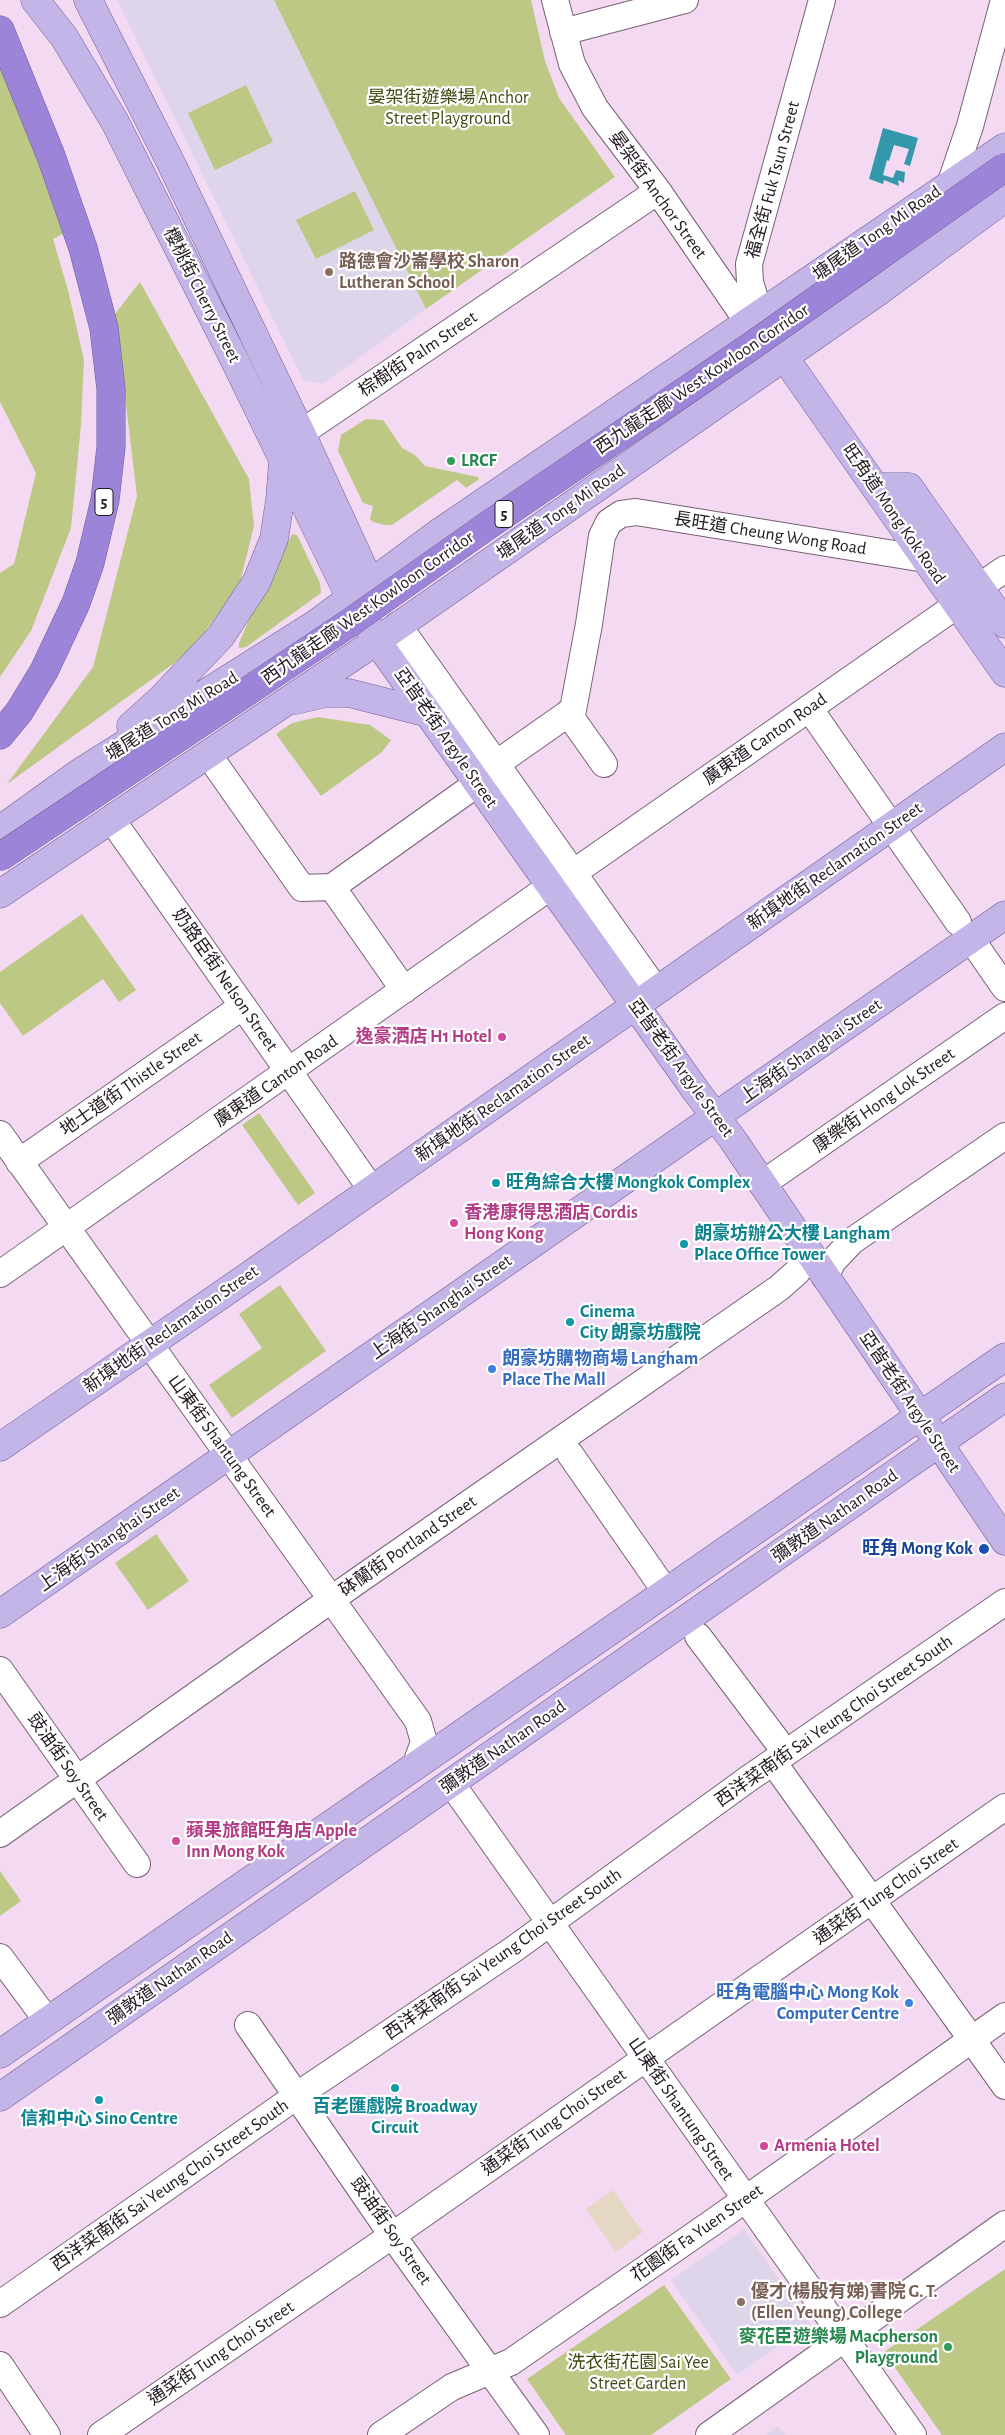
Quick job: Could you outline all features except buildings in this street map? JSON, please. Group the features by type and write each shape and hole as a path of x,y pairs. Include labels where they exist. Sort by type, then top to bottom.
{"highway":[{"name":"5","path":"0,30 51,156 83,248 104,328 111,389 110,447 105,500 90,563 62,637 19,712 0,735"},
{"name":"西九龍走廊 West Kowloon Corridor","path":"0,857 348,624 774,331 1005,167"}],"main road":[{"name":"櫻桃街 Cherry Street","path":"35,0 64,37 115,122 283,460 361,592"},
{"name":"櫻桃街 Cherry Street","path":"88,0 158,136 302,433 361,592"},
{"name":"塘尾道 Tong Mi Road","path":"79,773 246,670 361,592 440,532 1005,147"},
{"name":"塘尾道 Tong Mi Road","path":"0,894 787,362 1005,198"},
{"name":"旺角道 Mong Kok Road","path":"787,362 1005,673"},
{"path":"0,830 79,773 162,699 220,636 243,605 257,581 274,539 280,500 283,460"},
{"path":"874,487 909,487 1005,624"},
{"name":"亞皆老街 Argyle Street","path":"361,592 388,633 428,713 487,773 646,998 716,1117 1005,1541"},
{"path":"276,707 315,695 349,692 428,713"},
{"name":"新填地街 Reclamation Street","path":"0,1447 372,1190 1005,746"},
{"name":"上海街 Shanghai Street","path":"0,1614 716,1117 964,931 1005,915"},
{"name":"彌敦道 Nathan Road","path":"0,2054 1005,1357"},
{"name":"彌敦道 Nathan Road","path":"0,2097 1005,1397"}],"street":[{"name":"晏架街 Anchor Street","path":"555,0 572,64 595,108 787,362"},
{"path":"563,32 685,0"},
{"name":"福全街 Fuk Tsun Street","path":"755,319 749,264 822,0"},
{"path":"951,182 970,126 1004,0"},
{"name":"棕樹街 Palm Street","path":"302,433 658,191"},
{"name":"長旺道 Cheung Wong Road","path":"568,714 573,710 589,624 602,536 615,517 628,512 636,512 925,559"},
{"path":"979,587 1005,569"},
{"name":"廣東道 Canton Road","path":"0,1274 562,879 958,605"},
{"name":"亞皆老街 Argyle Street","path":"388,633 487,773"},
{"path":"809,708 1005,988"},
{"path":"217,767 302,888 332,887 568,714 604,764"},
{"name":"奶路臣街 Nelson Street","path":"112,820 372,1190"},
{"path":"332,887 404,990"},
{"name":"地士道街 Thistle Street","path":"19,1162 243,1006"},
{"name":"康樂街 Hong Lok Street","path":"762,1184 1005,1016"},
{"name":"山東街 Shantung Street","path":"0,1134 418,1721 424,1742 416,1764"},
{"path":"825,1277 833,1261 852,1240 1005,1136"},
{"name":"砵蘭街 Portland Street","path":"0,1834 332,1599 779,1288 797,1272 809,1253"},
{"path":"570,1454 666,1592"},
{"name":"西洋菜南街 Sai Yeung Choi Street South","path":"0,2304 550,1922 775,1752 1005,1602"},
{"path":"698,1636 872,1901 1005,2086"},
{"name":"豉油街 Soy Street","path":"0,1670 137,1864"},
{"name":"山東街 Shantung Street","path":"451,1783 912,2435"},
{"name":"通菜街 Tung Choi Street","path":"101,2435 392,2235 1005,1807"},
{"path":"0,1956 43,2015 49,2020"},
{"name":"花園街 Fa Yuen Street","path":"381,2435 452,2387 511,2362 1005,2016"},
{"name":"豉油街 Soy Street","path":"248,2025 392,2235 536,2435"},
{"path":"709,2435 1005,2224"},
{"path":"0,2365 47,2435"}],"shaded area":[{"path":"117,0 274,0 426,309 323,384 303,380"},
{"path":"613,2190 643,2232 616,2252 586,2209"},
{"name":"優才(楊殷有娣)書院 G. T. (Ellen Yeung) College","path":"744,2229 810,2324 737,2375 671,2280"},
{"path":"778,2426 785,2435 765,2435"}],"green space":[{"name":"晏架街遊樂場 Anchor Street Playground","path":"274,0 531,0 545,61 559,98 615,177 426,309"},
{"path":"0,50 43,125 89,220 53,239 68,290 84,360 81,425 71,528 31,631 0,677 0,573 14,564 36,473 0,402"},
{"path":"246,85 273,142 215,170 188,113"},
{"path":"355,191 374,230 316,259 296,220"},
{"path":"140,282 249,479 254,526 239,586 191,651 7,784 93,667 137,496 115,314"},
{"path":"366,419 383,420 402,448 415,455 425,466 478,477 479,479 466,488 457,480 392,525 373,522 370,519 373,506 363,503 338,451 341,435"},
{"path":"292,534 297,535 320,583 321,593 246,647 239,648 239,643 254,608"},
{"path":"318,717 370,725 391,740 382,752 321,796 276,734 292,723"},
{"path":"82,914 136,990 119,1002 103,979 23,1036 0,1003 0,972"},
{"path":"259,1113 315,1193 298,1205 242,1125"},
{"path":"280,1285 326,1351 232,1418 209,1385 262,1348 239,1314"},
{"path":"156,1534 189,1581 148,1610 115,1563"},
{"path":"0,1871 21,1901 0,1916"},
{"name":"麥花臣遊樂場 Macpherson Playground","path":"1005,2269 1005,2435 942,2435 884,2352"},
{"name":"洗衣街花園 Sai Yee Street Garden","path":"664,2285 731,2379 651,2435 566,2435 527,2379"}],"water":[{"path":"883,128 918,138 910,166 904,164 909,149 894,145 889,161 887,160 883,175 893,178 896,170 905,172 904,183 898,180 899,186 884,180 883,184 869,179"}],"place":[{"name":"路德會沙崙學校 Sharon Lutheran School","path":"329,272"},
{"name":"LRCF","path":"451,461"},
{"name":"逸豪洒店 H1 Hotel","path":"502,1037"},
{"name":"旺角綜合大樓 Mongkok Complex","path":"496,1183"},
{"name":"香港康得思酒店 Cordis Hong Kong","path":"454,1223"},
{"name":"朗豪坊辦公大樓 Langham Place Office Tower","path":"684,1244"},
{"name":"Cinema City 朗豪坊戲院","path":"570,1322"},
{"name":"朗豪坊購物商場 Langham Place The Mall","path":"492,1369"},
{"name":"旺角 Mong Kok","path":"984,1549"},
{"name":"蘋果旅館旺角店 Apple Inn Mong Kok","path":"176,1841"},
{"name":"旺角電腦中心 Mong Kok Computer Centre","path":"909,2003"},
{"name":"百老匯戲院 Broadway Circuit","path":"395,2088"},
{"name":"信和中心 Sino Centre","path":"99,2100"},
{"name":"Armenia Hotel","path":"764,2146"},
{"name":"優才(楊殷有娣)書院 G. T. (Ellen Yeung) College","path":"741,2302"},
{"name":"麥花臣遊樂場 Macpherson Playground","path":"948,2347"}]}
